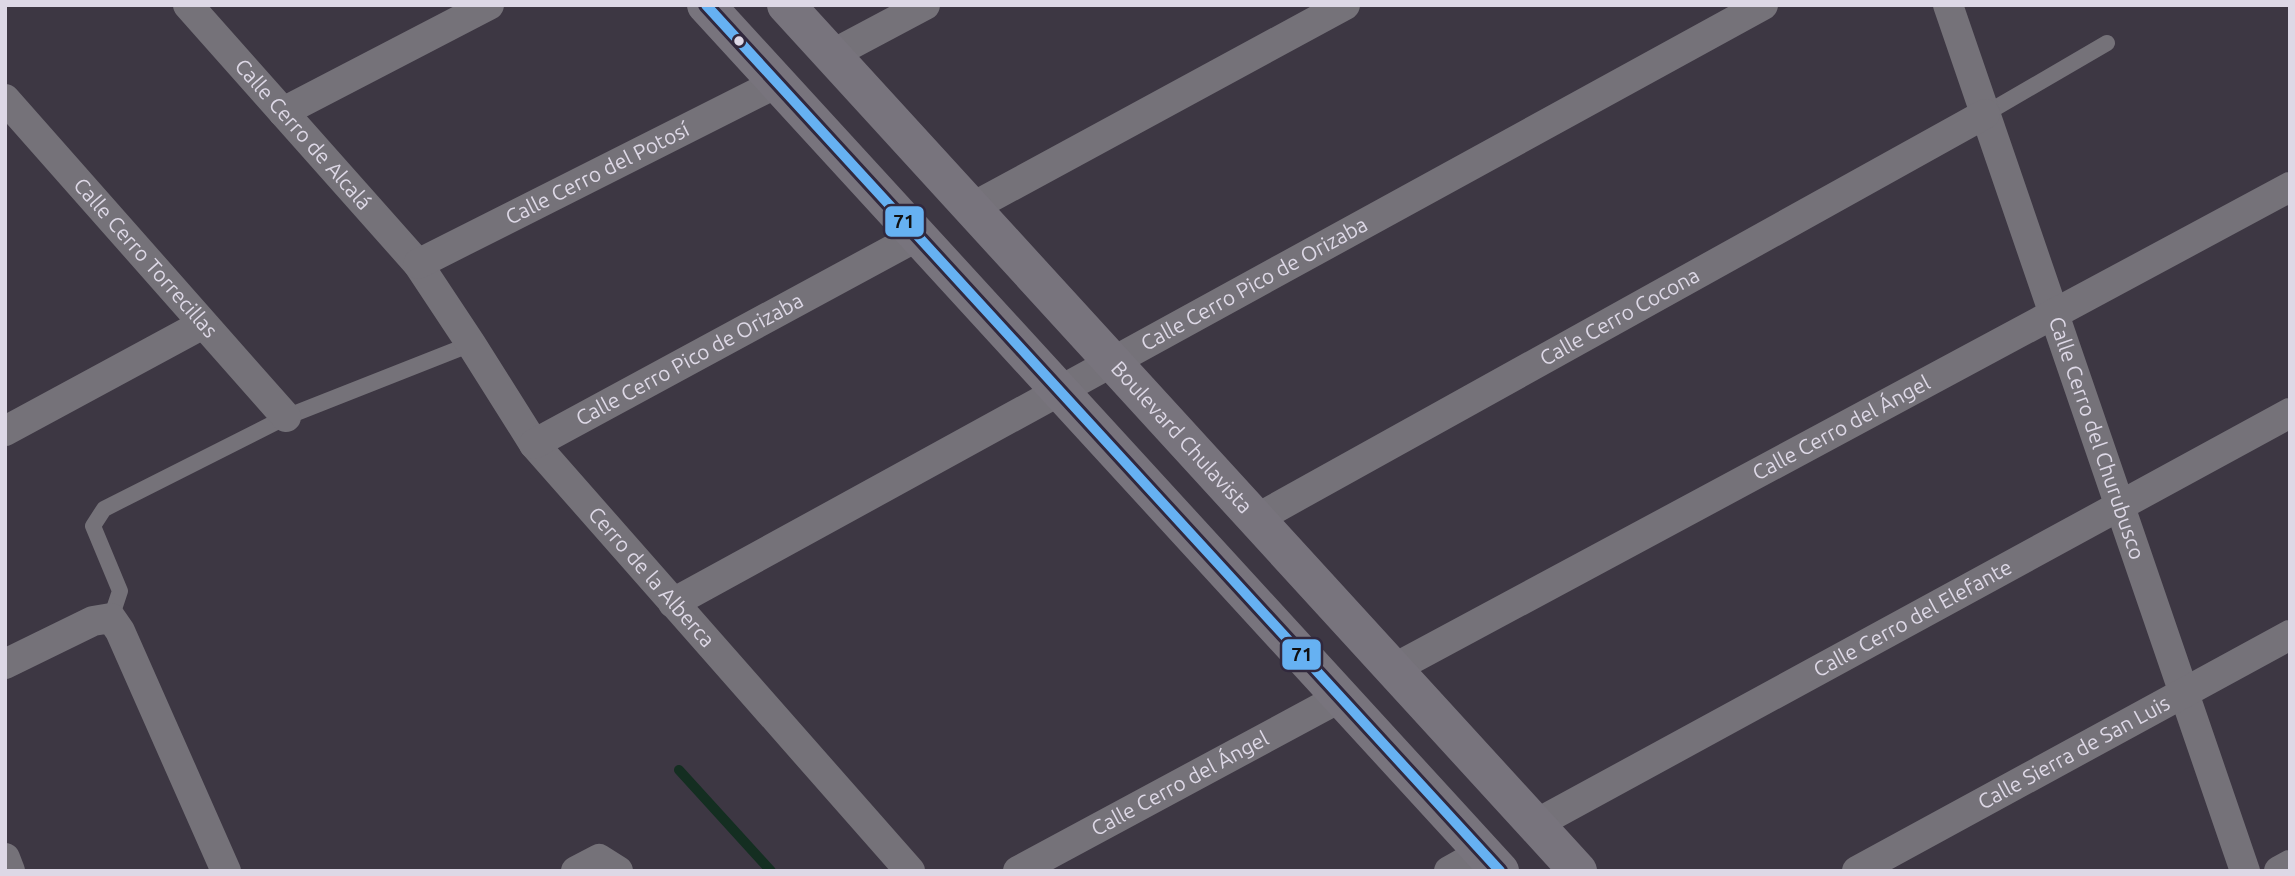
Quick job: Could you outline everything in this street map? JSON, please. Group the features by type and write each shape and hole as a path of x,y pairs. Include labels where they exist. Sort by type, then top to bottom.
{"main road":[{"path":"706,5 1492,862"},
{"name":"Boulevard Chulavista","path":"786,5 1578,871"}],"street":[{"name":"Calle Cerro de Alcalá","path":"188,5 418,264"},
{"path":"283,112 489,5"},
{"path":"831,55 925,5"},
{"path":"971,208 1345,5"},
{"name":"Calle Cerro Pico de Orizaba","path":"673,603 1763,5"},
{"name":"Calle Cerro del Churubusco","path":"1948,5 2245,871"},
{"name":"Calle Cerro del Potosí","path":"418,264 778,82"},
{"name":"Calle Cerro Torrecillas","path":"5,99 286,417"},
{"name":"Calle Cerro Cocona","path":"1256,519 1985,114"},
{"name":"Calle Cerro del Ángel","path":"1393,669 2290,187"},
{"name":"Calle Cerro Pico de Orizaba","path":"534,444 918,236"},
{"name":"Cerro de la Alberca","path":"418,264 534,444 910,871"},
{"path":"10,421 204,324"},
{"name":"Calle Cerro del Elefante","path":"1535,824 2290,413"},
{"path":"5,664 93,621 111,618 120,631 226,871"},
{"name":"Calle Sierra de San Luis","path":"1857,871 2290,635"},
{"name":"Calle Cerro del Ángel","path":"1018,871 1341,697"},
{"path":"5,858 10,871"},
{"path":"576,871 599,859 618,871"},
{"path":"1450,871 1492,862"},
{"path":"2279,871 2290,865"}],"lane":[{"path":"1985,114 2107,43"},
{"path":"111,618 120,591 93,526 104,509 286,417 471,344"}],"waterway":[{"path":"679,770 771,871"}],"transit line":[{"name":"71","path":"706,5 1500,871"}]}
